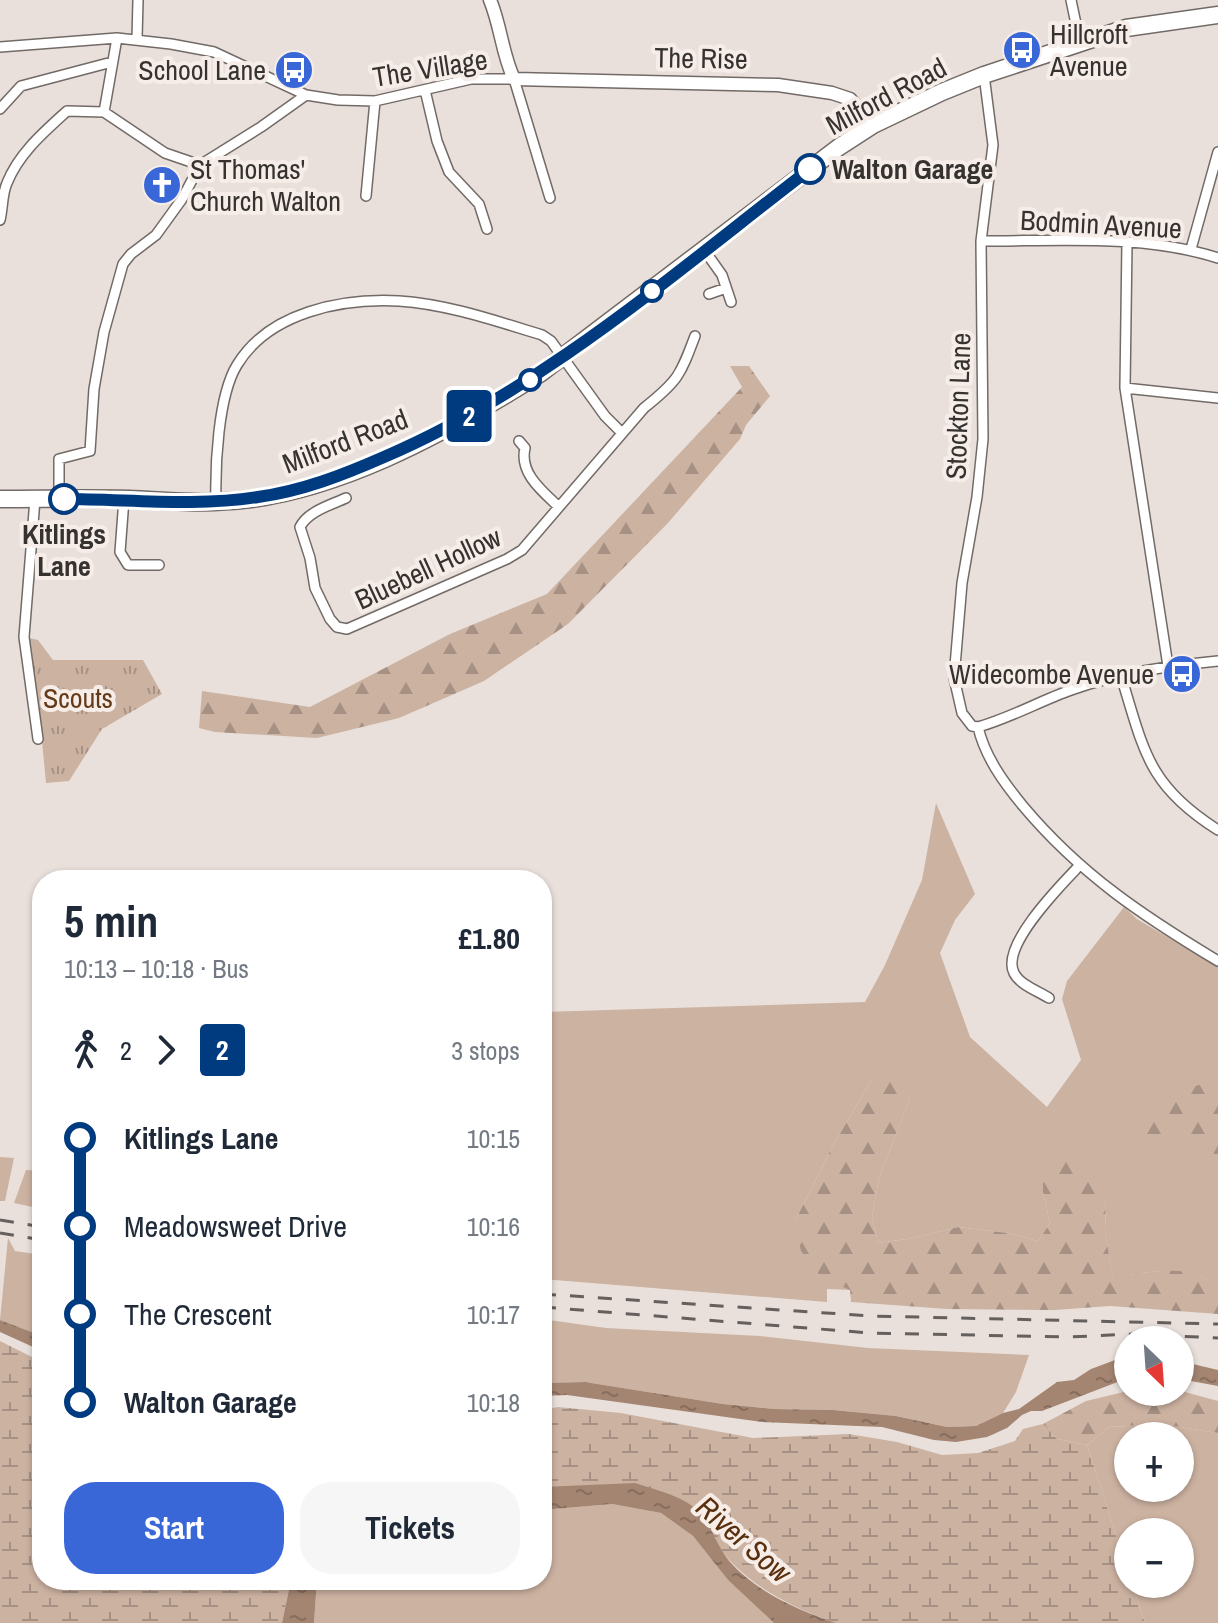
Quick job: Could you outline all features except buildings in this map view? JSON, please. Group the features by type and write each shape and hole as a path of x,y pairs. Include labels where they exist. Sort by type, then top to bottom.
{"highway":[{"name":"Milford Road","path":"0,499 216,502 302,488 345,474 415,444 491,404 563,357 839,147 873,125 984,75 1126,28 1218,15"}],"street":[{"path":"137,39 138,0"},
{"path":"490,0 550,198"},
{"path":"1071,0 1080,43"},
{"path":"104,112 117,38"},
{"name":"The Village","path":"0,47 137,39 214,52 306,95 338,100 375,101 471,79 514,79"},
{"path":"0,109 21,86 112,62"},
{"name":"Stockton Lane","path":"984,75 993,145 981,241 983,439 977,497 962,583 954,678 962,713 966,721 978,727 994,767 1012,793 1051,839 1079,866 1148,919 1218,961"},
{"name":"The Rise","path":"514,79 778,85 832,93 850,99 873,125"},
{"path":"425,90 437,141 449,172 479,204 487,229"},
{"path":"59,499 59,459 90,451 94,389 104,332 123,264 156,235 182,199 200,165 306,95"},
{"path":"366,196 375,101"},
{"path":"0,220 6,185 20,160 37,138 67,111 104,112 165,153 200,165"},
{"path":"1191,249 1218,152"},
{"path":"482,215 496,212"},
{"name":"Bodmin Avenue","path":"981,241 1127,242 1191,249 1218,258"},
{"path":"1127,242 1125,388 1168,666"},
{"path":"705,251 717,265 731,302"},
{"path":"709,294 726,288"},
{"path":"216,502 215,477 225,394 236,367 251,346 276,326 331,306 374,301 433,306 542,335 551,341 605,416 622,433"},
{"name":"Bluebell Hollow","path":"344,514 342,500 313,514 300,527 319,596 330,619 337,627 347,629 522,550 644,408 681,374 696,348 695,336"},
{"path":"1125,388 1218,398"},
{"path":"526,445 523,457 534,484 559,507"},
{"path":"35,499 24,637 38,739"},
{"path":"124,499 120,552 128,565 159,565"},
{"path":"978,727 1072,690 1121,676 1168,666 1218,661"},
{"path":"1121,676 1147,757 1162,784 1189,812 1218,830"},
{"path":"1049,998 1019,980 1012,971 1016,946 1042,906 1079,866"}],"green space":[{"path":"730,366 749,366 770,396 746,425 740,439 668,523 568,624 484,681 399,718 317,738 215,732 199,728 202,691 310,707 450,634 547,594 742,387"},
{"name":"Scouts","path":"29,638 38,640 53,660 143,660 162,694 102,729 69,781 46,783"},
{"path":"936,803 975,894 955,920 940,953 970,1037 1047,1107 1081,1060 1062,999 1067,981 1124,907 1137,919 1218,967 1218,1280 1163,1271 1113,1278 1105,1232 1106,1199 1043,1192 1050,1223 1038,1241 1008,1233 958,1227 878,1243 872,1217 879,1178 910,1098 872,1079 831,1149 795,1221 851,1290 827,1289 827,1302 552,1280 552,1012 865,1002 885,965 922,880"},
{"path":"896,1072 910,1080 910,1098 879,1178 872,1217 878,1243 958,1227 1008,1233 1038,1241 1050,1223 1043,1192 1043,1168 1057,1162 1076,1161 1096,1169 1106,1199 1105,1232 1113,1277 1178,1271 1218,1280 1218,1314 1110,1306 1055,1310 947,1309 851,1302 850,1290 821,1277 801,1251 795,1221 831,1149 872,1079"},
{"path":"1218,1080 1218,1158 1200,1143 1183,1138 1141,1142 1132,1129 1135,1118 1151,1104 1174,1093"},
{"path":"0,1157 14,1158 5,1201 0,1201"},
{"path":"26,1170 32,1170 32,1207 14,1203"},
{"path":"8,1238 15,1251 32,1254 32,1332 0,1320"},
{"path":"552,1320 606,1328 760,1336 868,1348 1029,1355 1016,1392 1003,1413 976,1426 947,1427 896,1416 833,1410 723,1404 585,1382 552,1383"},
{"path":"0,1341 32,1357 32,1590 289,1590 282,1623 0,1623"},
{"path":"1114,1394 1114,1406 1194,1406 1194,1394 1218,1401 1218,1433 1194,1429 1194,1422 1114,1422 1114,1427 1109,1427 1087,1445 1057,1439 1043,1424 1086,1401"},
{"path":"558,1407 621,1413 753,1438 849,1434 897,1442 942,1455 978,1453 1015,1441 1023,1429 1043,1424 1057,1439 1087,1445 1114,1529 1114,1598 1137,1598 1145,1623 836,1623 781,1599 743,1574 722,1551 697,1510 584,1487 552,1487 552,1408"},
{"path":"1109,1427 1114,1427 1114,1502 1194,1502 1194,1429 1218,1433 1218,1623 1145,1623 1137,1598 1194,1598 1194,1518 1114,1518 1114,1529 1087,1445"},
{"path":"612,1504 661,1513 693,1536 728,1580 774,1623 314,1623 316,1590 552,1590 552,1509"}],"water":[{"path":"0,1320 32,1332 32,1346 0,1332"},
{"path":"1114,1360 1114,1383 1042,1411 1031,1411 1007,1428 987,1437 956,1442 934,1440 882,1427 762,1422 567,1395 552,1396 552,1383 585,1382 723,1404 896,1416 947,1427 976,1426 1019,1409 1057,1382 1074,1380"},
{"path":"1194,1364 1218,1370 1218,1386 1194,1382"},
{"path":"635,1483 676,1497 697,1510 730,1562 753,1583 793,1606 836,1623 774,1623 728,1580 693,1536 661,1513 612,1504 552,1509 552,1487"},
{"path":"289,1590 316,1590 314,1623 282,1623"}],"railway":[{"path":"0,1220 32,1225"},
{"path":"0,1233 32,1238"},
{"path":"552,1295 871,1316 1218,1324"},
{"path":"552,1308 870,1333 1070,1337 1132,1334 1218,1338"}],"bus line":[{"name":"2","path":"64,499 216,502 260,497 345,474 415,444 491,404 541,373 810,169"}],"place":[{"name":"Hillcroft Avenue","path":"1022,50"},
{"name":"School Lane","path":"294,70"},
{"name":"Walton Garage","path":"810,169"},
{"name":"St Thomas' Church Walton","path":"162,185"},
{"name":"Kitlings Lane","path":"64,499"},
{"name":"Widecombe Avenue","path":"1182,674"}],"water label":[{"name":"River Sow","path":"744,1539"}]}
